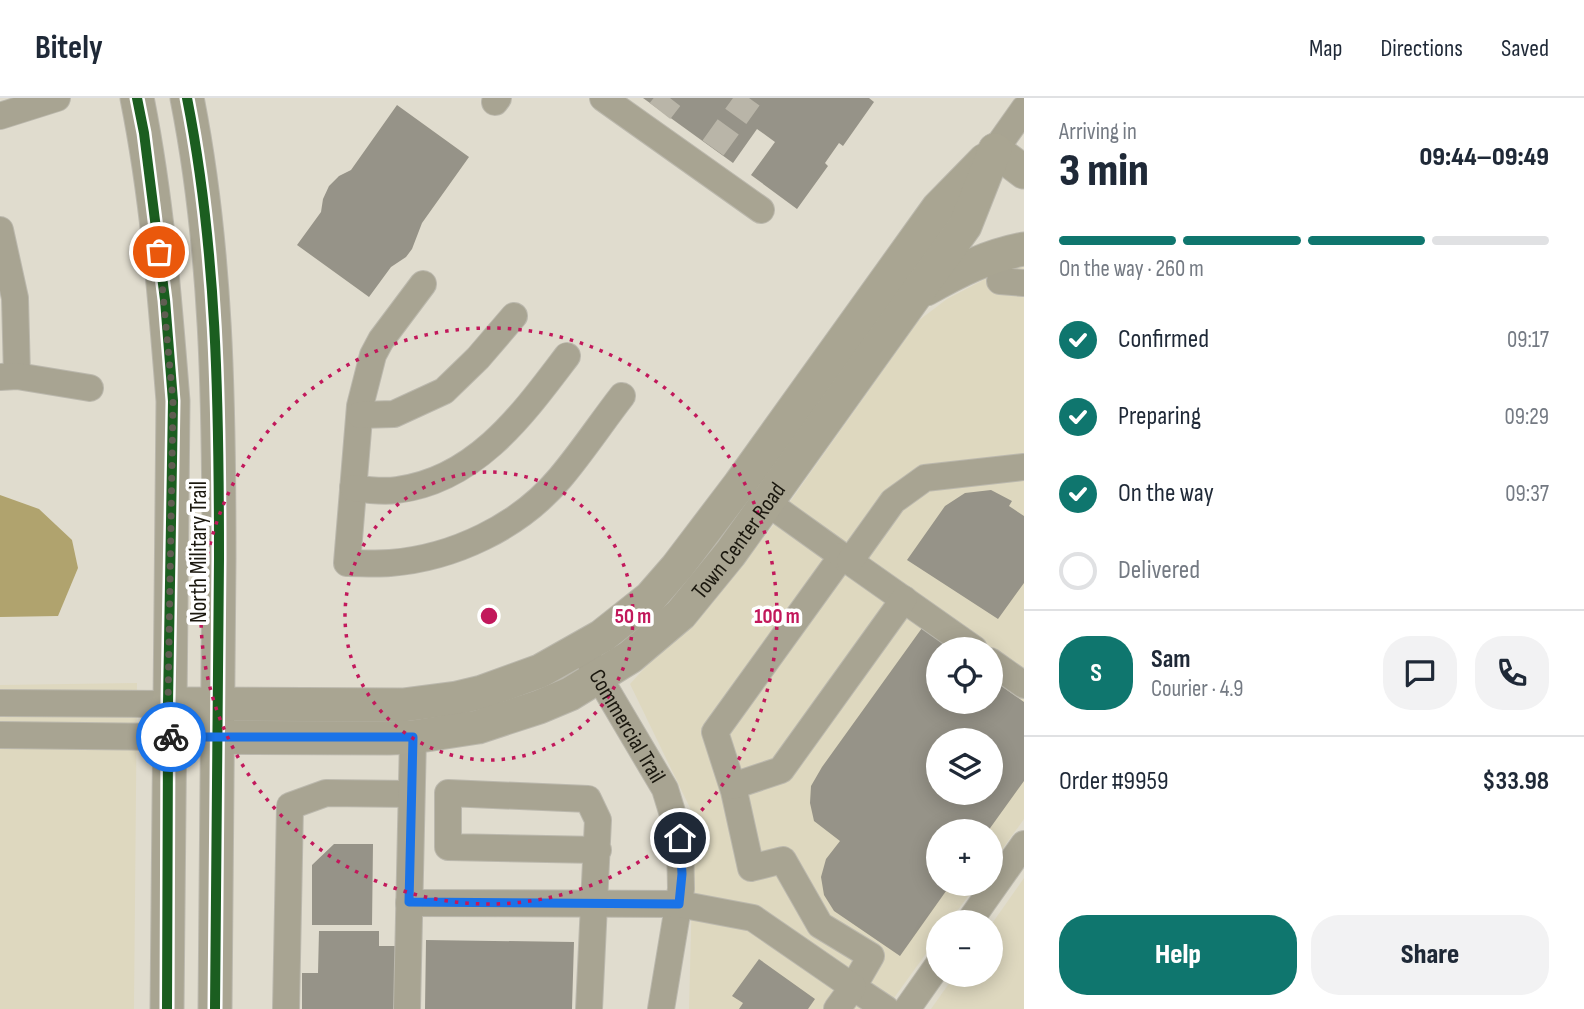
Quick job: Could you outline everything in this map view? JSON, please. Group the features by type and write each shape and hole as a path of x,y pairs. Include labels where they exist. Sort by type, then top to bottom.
{"main road":[{"name":"North Military Trail","path":"136,98 144,133 165,300 173,401 167,1009"},
{"name":"North Military Trail","path":"187,98 206,219 219,409 215,1009"},
{"name":"Town Center Road","path":"168,704 403,705 457,698 520,679 582,648 636,611 677,567 740,484 937,208 995,150"},
{"name":"Town Center Road","path":"168,737 413,737 478,727 570,694 630,657 681,614 714,577 768,503 965,226 995,150"},
{"path":"995,150 1024,172"},
{"path":"918,293 972,263 1000,253 1024,249"}],"street":[{"path":"0,116 57,98"},
{"path":"603,98 654,120 706,157 761,210"},
{"name":"Town Center Road","path":"995,150 1024,109"},
{"path":"0,230 15,298 8,377 90,388"},
{"path":"423,284 377,348 360,406 347,563 389,563 423,558 497,530 538,500 559,479 622,396"},
{"path":"360,415 394,414 443,391 478,358 514,316"},
{"path":"353,488 397,490 431,481 462,467 496,442 522,416 567,356"},
{"path":"837,1009 871,956 820,925 783,860 751,867 733,786 715,732 893,501 925,478 1024,467"},
{"path":"768,503 957,637"},
{"path":"733,786 780,770 904,599"},
{"name":"Commercial Trail","path":"582,648 656,774 671,805 680,838 679,904 661,1009"},
{"path":"1003,668 1021,677"},
{"path":"0,703 168,704"},
{"path":"0,736 168,737"},
{"path":"407,1009 413,737"},
{"path":"286,1009 290,806 326,793 411,794"},
{"path":"448,847 448,793 588,799 598,820 589,1009"},
{"path":"977,910 1024,844"},
{"path":"410,849 448,847 598,850"},
{"path":"409,902 679,904 753,918 886,1009"},
{"path":"907,1009 926,982"}],"shaded area":[{"path":"1010,266 1024,266 1024,819 1003,848 1003,819 926,819 926,896 968,896 958,910 926,910 926,954 886,1009 689,1009 694,816 630,684 767,534 918,321 947,299"},
{"path":"0,495 39,509 72,540 78,568 58,616 0,617"},
{"path":"137,683 134,1009 0,1009 0,685"},
{"path":"1024,878 1024,1009 931,1009 947,987 1003,987 1002,910"}],"building":[{"path":"643,98 869,98 874,102 843,146 839,143 825,163 828,166 797,209 751,175 775,142 757,129 733,163"},
{"path":"397,105 469,157 422,223 412,249 406,257 391,267 369,297 297,245 321,212 329,186 339,176 351,170"},
{"path":"991,490 1012,501 1009,506 1024,516 1024,583 998,619 907,560 945,506 965,493"},
{"path":"922,628 934,637 926,637 926,714 1003,714 1003,687 1024,702 1024,781 997,819 926,819 926,896 942,896 933,910 926,910 926,919 900,956 834,911 824,895 821,877 826,859 840,841 814,821 810,803 811,786"},
{"path":"334,844 373,844 372,925 312,925 312,865"},
{"path":"319,931 379,931 379,946 398,946 398,1009 302,1009 302,973 318,973"},
{"path":"426,940 574,942 572,1009 425,1009"},
{"path":"759,959 815,999 808,1009 739,1009 743,1003 732,996"}],"tunnel":[{"path":"660,111 670,98"},
{"path":"713,148 749,98"}],"cycle path":[{"path":"137,98 144,133 165,300 173,401 168,704"},
{"path":"187,98 205,212 217,385 219,558 215,1009"},
{"path":"167,1009 168,737"}],"way so far":[{"path":"159,252 173,401 168,704 168,737 171,737"}],"route":[{"path":"171,737 413,737 409,902 679,904 682,874 680,838"}]}
